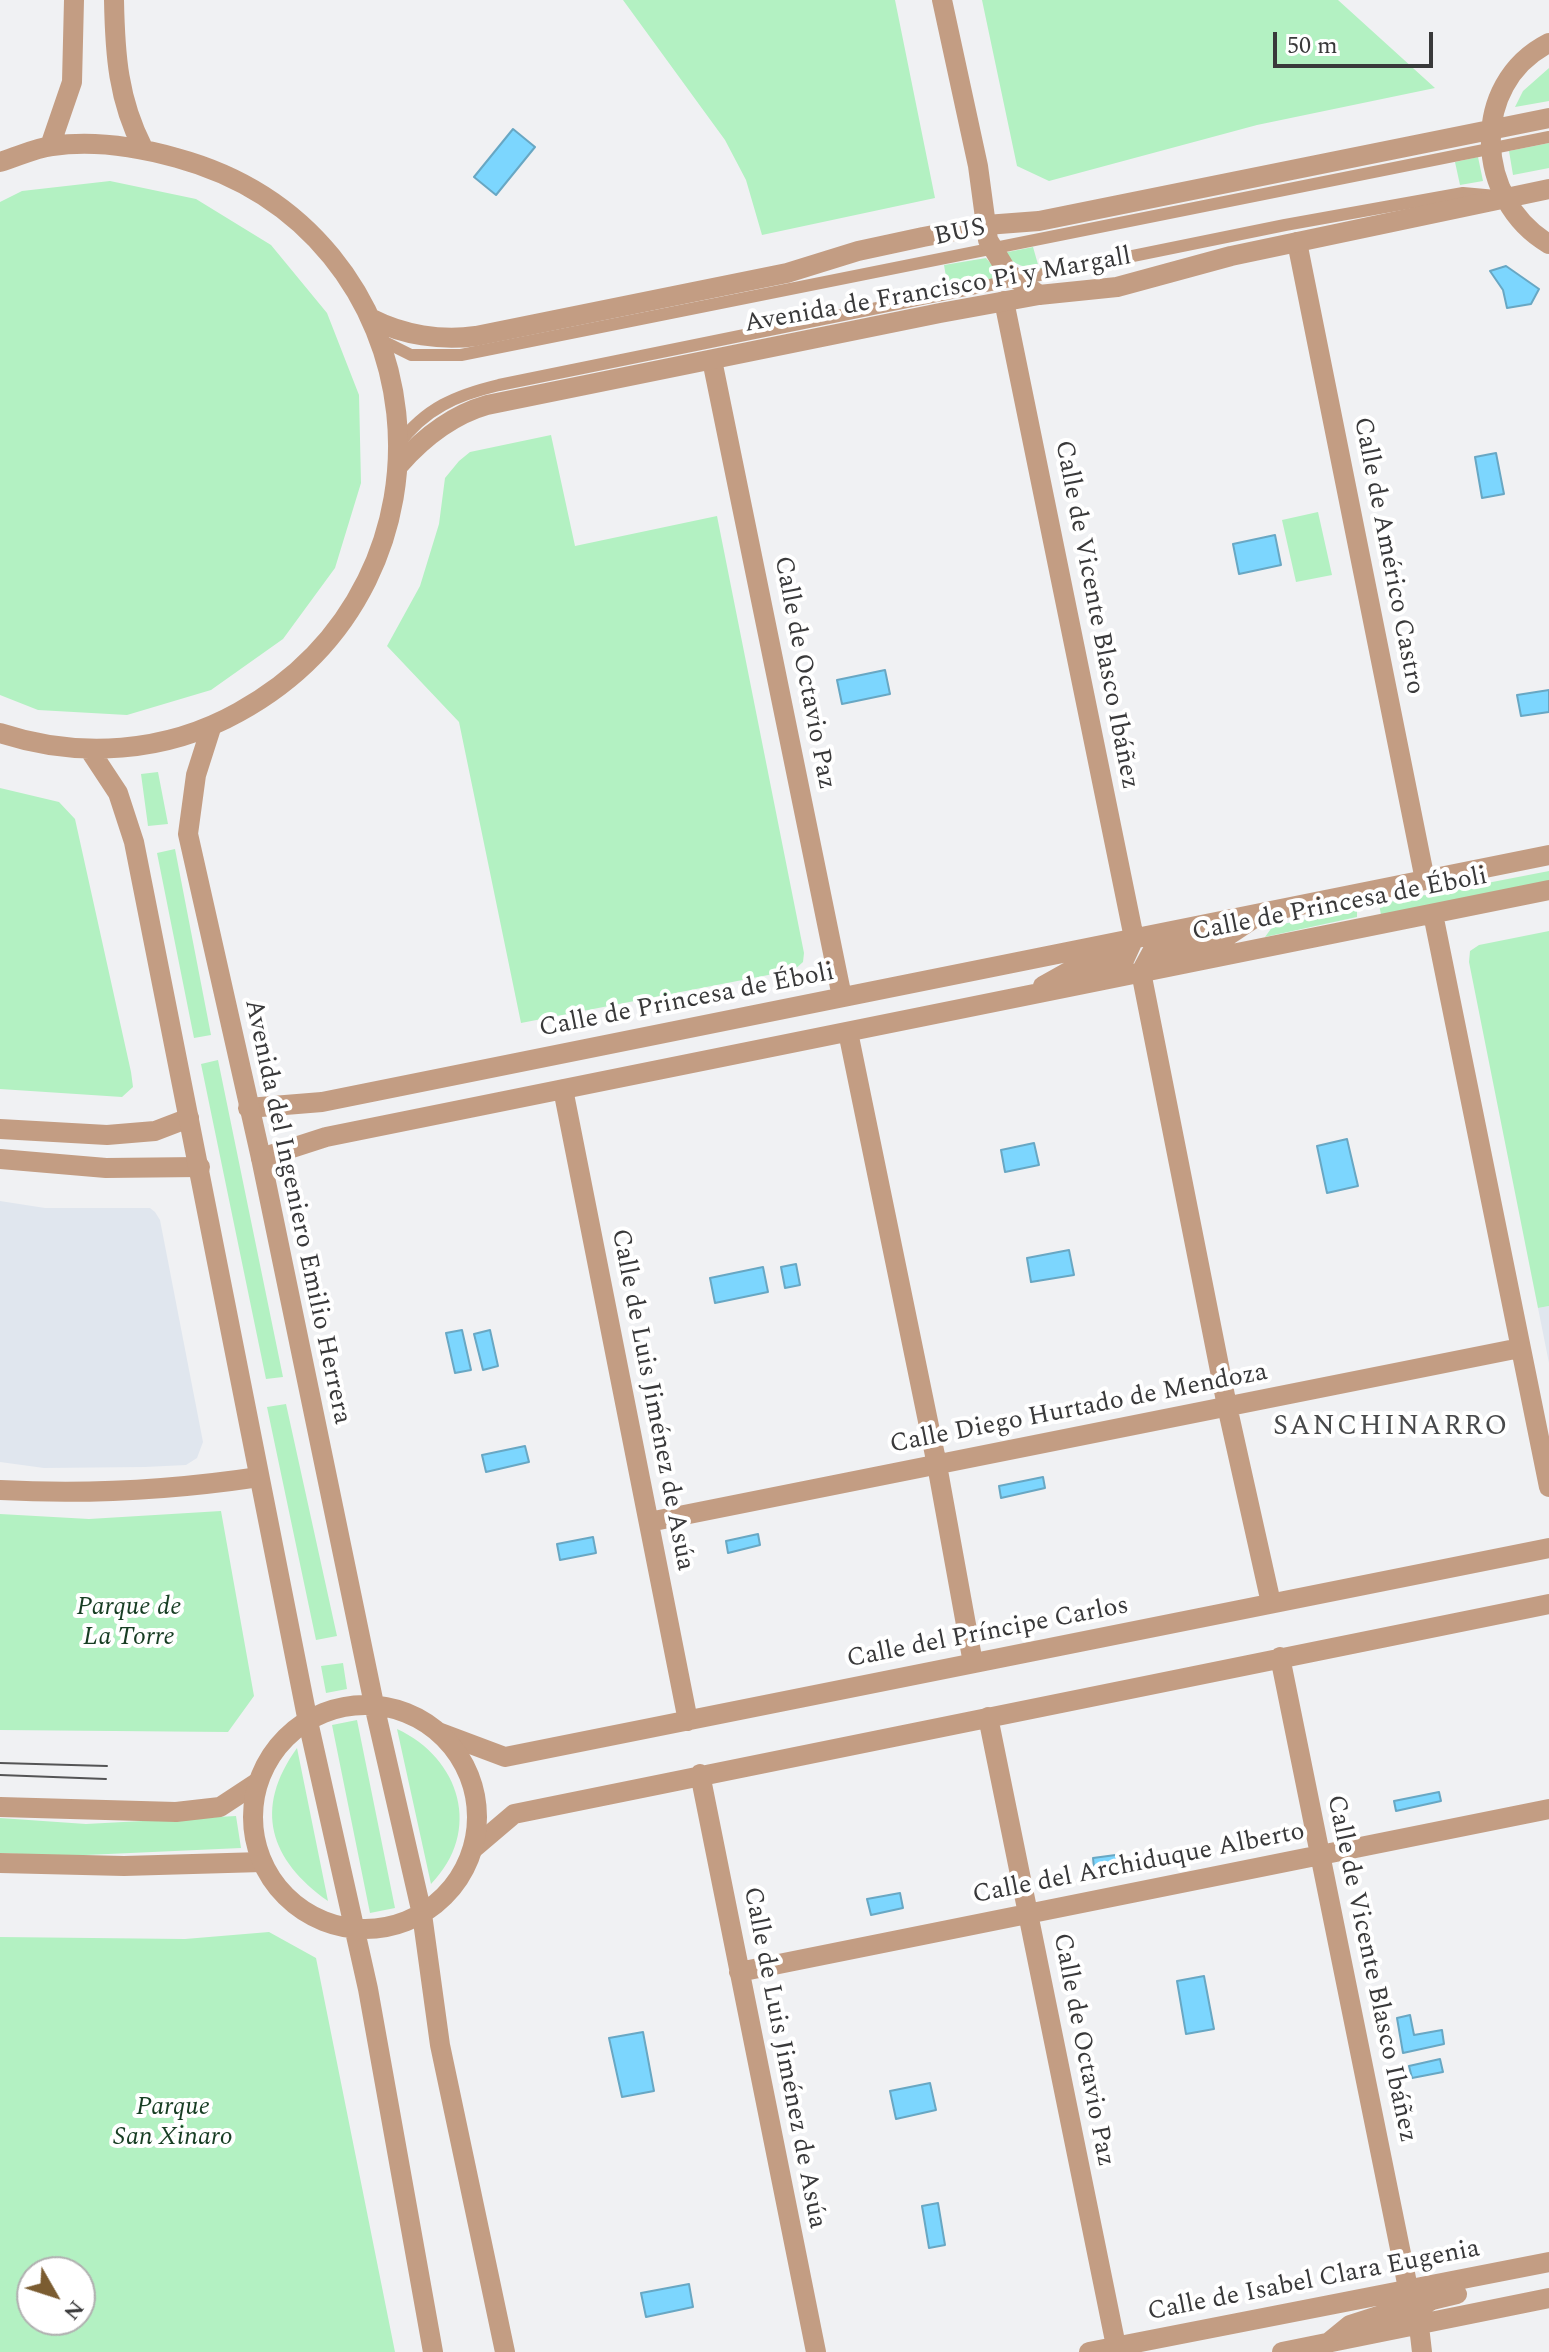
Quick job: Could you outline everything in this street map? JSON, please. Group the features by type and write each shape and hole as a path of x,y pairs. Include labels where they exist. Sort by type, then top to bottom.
{"street":[{"path":"50,146 72,82 74,0"},
{"path":"114,0 118,83 132,127 143,148"},
{"path":"942,0 978,166 992,249 1015,280 1039,295"},
{"path":"1546,41 1514,72 1502,91 1490,140 1503,198 1522,224 1549,244"},
{"name":"Avenida de Francisco Pi y Margall","path":"372,319 412,333 459,339 774,276 858,251 986,225 1039,221 1490,140 1549,118"},
{"path":"0,162 50,146 143,148 215,168 270,199 301,223 335,260 372,319 393,381 399,455 384,543 364,588 337,630 304,667 265,698 211,728 134,747 89,749 53,746 0,733"},
{"name":"Avenida de Francisco Pi y Margall","path":"399,455 469,410 1004,301 1117,287 1297,242 1549,189"},
{"name":"Calle de Américo Castro","path":"1297,242 1425,880"},
{"name":"Calle de Vicente Blasco Ibáñez","path":"1004,301 1134,938"},
{"name":"Calle de Octavio Paz","path":"712,360 842,997"},
{"name":"Avenida del Ingeniero Emilio Herrera","path":"211,728 196,775 188,834 261,1158 375,1709 422,1914 440,2045 505,2352"},
{"path":"89,749 118,793 134,842 307,1717 356,1929 433,2352"},
{"name":"Calle de Princesa de Éboli","path":"248,1108 322,1102 1549,855"},
{"name":"Calle de Princesa de Éboli","path":"261,1158 326,1137 1549,890"},
{"name":"Calle de Princesa de Éboli","path":"1141,972 1153,950 1229,935 1261,913"},
{"path":"1433,914 1549,1487"},
{"name":"Calle de Princesa de Éboli","path":"1027,995 1068,972 1124,960 1134,938"},
{"path":"1141,972 1227,1406 1271,1603"},
{"path":"848,1032 937,1465 973,1663"},
{"name":"Calle de Luis Jiménez de Asúa","path":"563,1089 688,1721"},
{"path":"0,1129 107,1135 155,1131 189,1118"},
{"path":"0,1159 106,1168 200,1167"},
{"name":"Calle Diego Hurtado de Mendoza","path":"649,1522 1520,1348"},
{"path":"0,1490 65,1493 172,1490 259,1477"},
{"name":"Calle del Príncipe Carlos","path":"441,1733 505,1757 1549,1548"},
{"path":"474,1848 514,1814 1549,1604"},
{"name":"Calle de Vicente Blasco Ibáñez","path":"1280,1657 1409,2291"},
{"path":"350,1705 375,1709 417,1716 441,1733 466,1767 477,1807 474,1848 462,1874 445,1896 422,1914 390,1927 356,1929 317,1919 285,1895 262,1862 254,1836 253,1808 258,1782 271,1756 307,1717 350,1705"},
{"name":"Calle de Octavio Paz","path":"988,1717 1116,2346"},
{"name":"Calle de Luis Jiménez de Asúa","path":"700,1774 816,2352"},
{"path":"0,1807 176,1812 220,1807 258,1782"},
{"name":"Calle del Archiduque Alberto","path":"739,1972 1549,1809"},
{"path":"0,1863 124,1866 262,1862"},
{"name":"Calle de Isabel Clara Eugenia","path":"1089,2352 1549,2262"},
{"path":"1422,2352 1416,2326 1417,2309 1423,2303 1460,2294 1490,2274"},
{"path":"1328,2343 1363,2318 1403,2308 1410,2298 1409,2291"},
{"path":"1282,2352 1549,2298"}],"lane":[{"name":"BUS","path":"381,340 411,355 461,355 992,249 1490,140 1549,137"},
{"path":"399,455 429,412 460,394 1015,280 1454,195 1480,193 1503,198"}],"shaded area":[{"path":"0,1201 45,1208 150,1208 155,1212 160,1220 203,1442 197,1458 186,1465 145,1467 44,1468 0,1462"},
{"path":"1549,1306 1549,1363 1538,1308"}],"green space":[{"path":"623,0 895,0 935,198 762,235 746,180 725,140"},
{"path":"982,0 1338,0 1435,88 1257,125 1049,181 1017,166"},
{"path":"1549,68 1549,101 1515,107 1523,91"},
{"path":"1549,143 1549,168 1513,175 1509,151"},
{"path":"1478,157 1483,181 1460,185 1455,162"},
{"path":"110,181 196,199 271,245 327,313 359,395 361,483 335,568 283,639 211,690 127,715 38,710 0,695 0,202 22,191"},
{"path":"1033,247 1039,268 1100,257 1036,269 1013,262 1003,253"},
{"path":"986,258 1003,278 948,289 944,265"},
{"path":"551,435 575,546 717,516 804,953 803,962 794,970 521,1023 459,722 387,646 420,586 439,524 445,478 470,452"},
{"path":"1318,512 1332,575 1296,582 1282,520"},
{"path":"158,772 168,824 148,826 141,774"},
{"path":"0,788 59,802 75,819 131,1072 133,1087 122,1097 0,1089"},
{"path":"175,849 211,1035 194,1038 157,853"},
{"path":"1549,871 1549,881 1381,915 1379,904"},
{"path":"1357,909 1357,917 1265,937 1273,926"},
{"path":"1549,931 1549,1306 1538,1308 1469,962 1470,951 1479,945"},
{"path":"218,1060 283,1377 266,1379 201,1064"},
{"path":"286,1404 337,1636 316,1640 267,1407"},
{"name":"Parque de La Torre","path":"221,1511 254,1696 228,1732 0,1730 0,1514 89,1519"},
{"path":"343,1663 347,1689 326,1693 321,1666"},
{"path":"357,1720 395,1908 370,1913 332,1725"},
{"path":"397,1729 419,1742 436,1758 449,1777 457,1798 460,1819 456,1842 447,1863 431,1884"},
{"path":"297,1748 328,1901 292,1868 274,1832 272,1812 275,1792 283,1770"},
{"path":"236,1816 241,1848 64,1856 0,1853 0,1818 86,1824"},
{"name":"Parque San Xinaro","path":"269,1932 316,1958 395,2352 0,2352 0,1937 185,1939"}],"water":[{"path":"513,129 535,147 496,195 474,177"},
{"path":"1506,266 1539,289 1531,304 1507,308 1503,290 1490,271"},
{"path":"1496,453 1504,494 1482,498 1475,457"},
{"path":"1275,535 1281,565 1239,574 1233,544"},
{"path":"885,670 890,694 842,704 837,680"},
{"path":"1549,690 1549,712 1521,716 1517,695"},
{"path":"1347,1139 1358,1186 1327,1193 1317,1146"},
{"path":"1034,1143 1039,1165 1005,1172 1001,1150"},
{"path":"1069,1250 1074,1275 1031,1282 1027,1258"},
{"path":"796,1264 800,1285 785,1288 781,1267"},
{"path":"763,1267 768,1292 715,1303 710,1278"},
{"path":"462,1330 471,1370 455,1373 446,1333"},
{"path":"490,1330 498,1366 483,1370 474,1334"},
{"path":"525,1446 529,1462 486,1472 482,1455"},
{"path":"1043,1477 1045,1488 1001,1498 999,1486"},
{"path":"758,1534 760,1545 728,1553 726,1541"},
{"path":"593,1537 596,1553 560,1560 557,1544"},
{"path":"1439,1792 1441,1801 1396,1811 1394,1801"},
{"path":"1123,1854 1124,1864 1094,1868 1093,1858"},
{"path":"900,1893 903,1908 871,1915 867,1899"},
{"path":"1204,1976 1214,2029 1186,2034 1177,1981"},
{"path":"1410,2015 1414,2035 1442,2030 1444,2044 1403,2053 1397,2018"},
{"path":"643,2032 654,2091 622,2097 609,2038"},
{"path":"1440,2059 1443,2072 1412,2078 1409,2066"},
{"path":"930,2083 936,2110 896,2119 890,2091"},
{"path":"938,2203 945,2245 929,2248 922,2206"},
{"path":"689,2284 693,2307 646,2317 641,2293"}],"tram line":[{"path":"0,1763 107,1766"},
{"path":"0,1775 106,1779"}],"district":[{"name":"SANCHINARRO","path":"1391,1429"}]}
